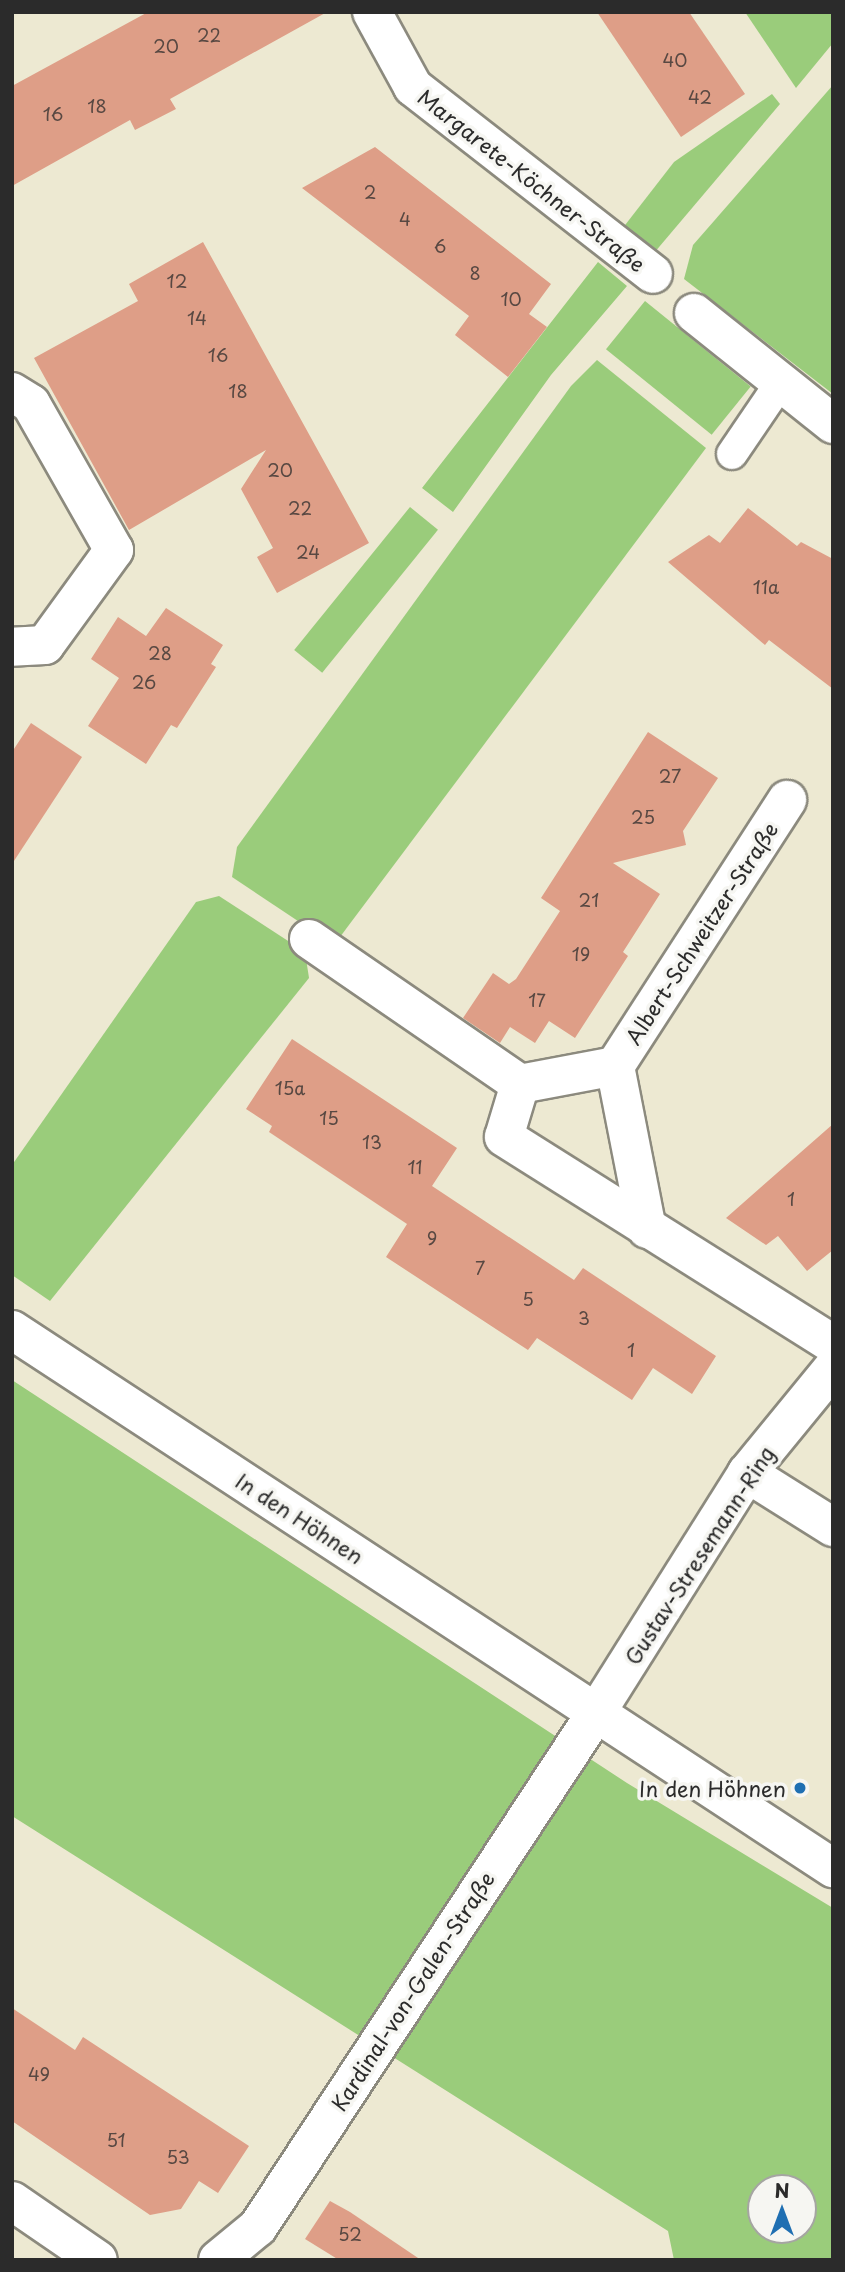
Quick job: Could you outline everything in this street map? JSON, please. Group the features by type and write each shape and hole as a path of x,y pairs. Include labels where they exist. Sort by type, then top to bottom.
{"street":[{"name":"Margarete-Köchner-Straße","path":"372,12 413,87 653,274"},
{"path":"694,313 833,424"},
{"path":"12,392 31,404 114,550 45,645 12,647"},
{"name":"Albert-Schweitzer-Straße","path":"647,1229 615,1066 787,800"},
{"path":"309,939 520,1084 504,1137 833,1344"},
{"name":"Albert-Schweitzer-Straße","path":"520,1084 615,1066"},
{"name":"In den Höhnen","path":"12,1330 833,1868"},
{"name":"Gustav-Stresemann-Ring","path":"596,1713 747,1473 833,1368"},
{"path":"747,1473 833,1527"},
{"name":"Kardinal-von-Galen-Straße","path":"218,2260 258,2227 596,1713"},
{"path":"12,2202 98,2260"}],"lane":[{"path":"732,454 781,382"}],"green space":[{"path":"745,12 833,12 833,43 796,88"},
{"path":"833,85 833,394 684,279 693,245"},
{"path":"772,94 780,104 654,253 622,229 674,162"},
{"path":"598,262 627,286 551,375 453,512 422,488"},
{"path":"645,301 751,387 712,435 606,349"},
{"path":"597,360 706,448 334,945 232,877 237,847 571,386"},
{"path":"410,507 438,530 322,673 294,650"},
{"path":"219,896 305,952 309,978 50,1301 12,1275 12,1165 196,902"},
{"path":"12,1380 627,1783 833,1908 833,2260 674,2260 668,2231 12,1816"}],"building":[{"path":"148,12 327,12 170,99 176,109 135,130 130,120 12,186 12,86"},
{"path":"597,12 689,12 745,94 681,137"},
{"path":"375,147 551,284 529,314 547,327 508,377 455,335 469,316 302,188"},
{"path":"203,242 369,543 277,593 257,557 273,548 241,489 266,450 129,530 34,358 138,301 129,284"},
{"path":"748,508 797,546 801,542 833,559 833,689 769,640 765,645 668,562 709,535 720,543"},
{"path":"166,608 223,645 211,664 216,667 177,728 171,725 146,764 88,726 119,678 91,659 118,617 146,636"},
{"path":"31,723 82,757 12,864 12,752"},
{"path":"648,732 718,778 683,831 686,845 613,863 660,894 623,952 628,956 575,1038 549,1021 535,1043 510,1027 500,1043 463,1018 493,973 509,984 516,979 560,911 541,898"},
{"path":"292,1039 457,1148 432,1186 574,1280 583,1268 716,1356 692,1394 653,1368 632,1400 537,1338 528,1350 386,1257 407,1224 269,1132 272,1126 246,1109"},
{"path":"833,1124 833,1250 807,1271 778,1236 766,1245 726,1218"},
{"path":"12,2008 75,2050 83,2037 249,2146 218,2193 199,2181 181,2209 150,2215 12,2121"},
{"path":"330,2201 421,2260 339,2260 305,2239"}],"place":[{"name":"In den Höhnen","path":"800,1788"}]}
